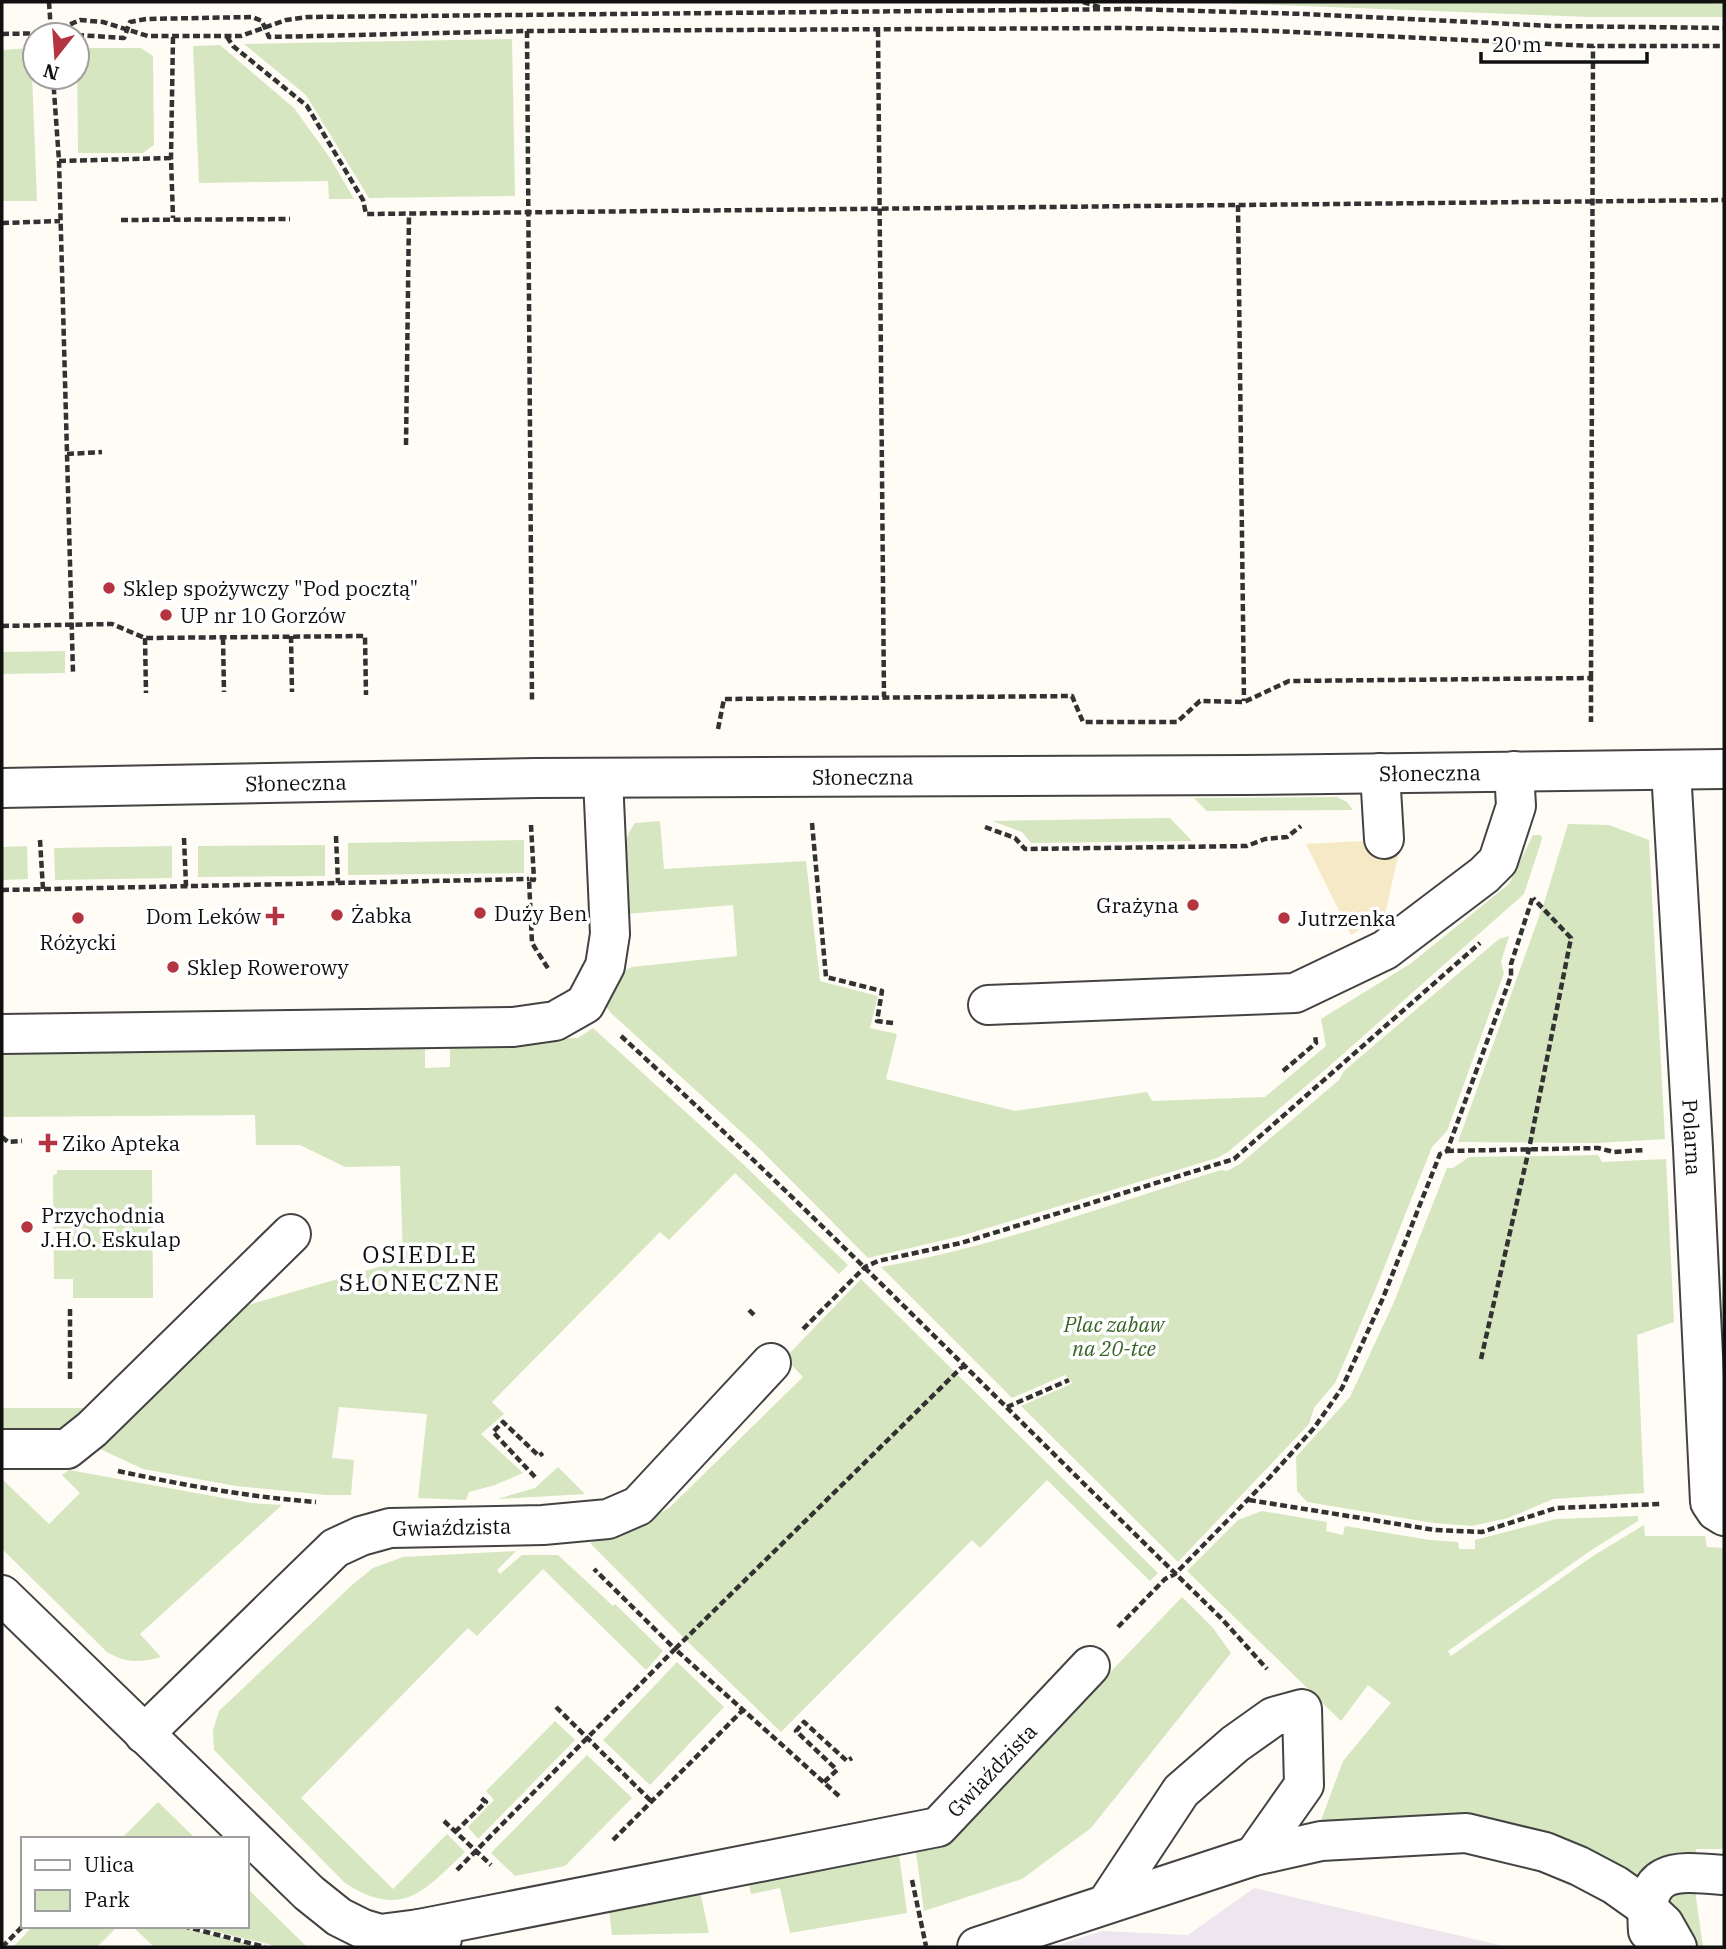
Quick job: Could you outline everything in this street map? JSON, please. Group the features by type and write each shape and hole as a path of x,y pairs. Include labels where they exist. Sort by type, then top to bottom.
{"street":[{"name":"Słoneczna","path":"2,788 414,779 1724,769"},
{"path":"988,1005 1295,993 1309,987 1385,950 1484,875 1498,861 1516,806 1514,771"},
{"name":"Polarna","path":"1671,771 1717,1509"},
{"path":"1380,773 1384,839"},
{"path":"2,1034 499,1027 555,1021 585,1004 605,966 610,934 603,778"},
{"path":"2,1450 67,1449 111,1411 291,1234"},
{"name":"Gwiaździsta","path":"144,1734 335,1548 361,1536 390,1528 578,1523 608,1519 638,1506 771,1363"},
{"name":"Gwiaździsta","path":"2,1595 309,1893 339,1917 383,1941 419,1929 938,1826 1090,1666"},
{"path":"1107,1903 1181,1791 1235,1744 1273,1717 1302,1709 1304,1784 1254,1856"},
{"path":"977,1947 1254,1856 1321,1841 1465,1833 1545,1852 1615,1885 1664,1924 1677,1947"},
{"path":"1649,1947 1646,1907 1655,1884 1669,1876 1686,1872 1724,1875"},
{"path":"419,1929 459,1947"}],"path":[{"path":"49,2 50,21"},
{"path":"1083,2 1107,9"},
{"path":"91,21 103,22 142,35 173,37 247,35 286,20 308,17 1107,9 1305,14 1553,26 1724,27"},
{"path":"91,36 124,38 130,22 146,19 252,17 262,21 269,37 527,31 1125,28 1273,31 1593,46 1724,46"},
{"path":"878,30 884,697"},
{"path":"527,31 532,701"},
{"path":"2,34 21,34"},
{"path":"226,36 233,46 307,106 363,200 366,214 1724,200"},
{"path":"173,37 173,218"},
{"path":"1591,724 1593,46"},
{"path":"54,91 59,161 74,673"},
{"path":"59,161 171,158"},
{"path":"1238,205 1244,702"},
{"path":"407,446 409,214"},
{"path":"121,220 290,219"},
{"path":"2,223 60,221"},
{"path":"67,454 102,452"},
{"path":"2,626 112,624 145,638 365,636 366,695"},
{"path":"291,636 292,692"},
{"path":"145,638 146,693"},
{"path":"223,638 224,692"},
{"path":"717,731 724,699 1072,696 1083,722 1177,722 1200,701 1244,702 1289,681 1591,678"},
{"path":"979,820 985,827 1015,838 1025,849 1247,846 1265,839 1287,837 1301,826"},
{"path":"2,890 534,880 530,822"},
{"path":"812,822 826,977 882,991 877,1021 892,1023"},
{"path":"336,836 338,883"},
{"path":"184,838 186,886"},
{"path":"40,840 43,889"},
{"path":"529,879 532,943 553,976"},
{"path":"1523,906 1533,898"},
{"path":"1481,1359 1529,1149 1571,938 1533,898"},
{"path":"1447,1151 1511,976 1511,964 1533,898"},
{"path":"771,1363 865,1267 878,1261 961,1243 1234,1158 1482,942"},
{"path":"615,1031 719,1126 865,1267 1221,1618 1302,1709"},
{"path":"1283,1072 1316,1043 1314,1031"},
{"path":"2,1138 8,1142 23,1141"},
{"path":"1090,1666 1094,1650 1248,1500 1314,1428 1342,1388 1383,1297 1440,1154 1447,1151 1529,1149 1598,1148 1614,1153 1652,1150"},
{"path":"70,1309 70,1384"},
{"path":"450,1877 675,1649 964,1365"},
{"path":"1007,1407 1069,1380"},
{"path":"529,1482 536,1476 493,1433 503,1422 539,1456 543,1453"},
{"path":"181,1484 253,1496"},
{"path":"1248,1500 1435,1530 1482,1532 1556,1508 1638,1504"},
{"path":"588,1563 675,1649 839,1795 851,1801"},
{"path":"556,1707 651,1801"},
{"path":"607,1845 744,1709"},
{"path":"824,1782 837,1770 796,1731 804,1722 848,1761 852,1758"},
{"path":"455,1832 486,1802 480,1797"},
{"path":"444,1821 476,1851"},
{"path":"903,1833 926,1947"},
{"path":"2,1947 21,1928"},
{"path":"191,1928 265,1947"}],"shaded area":[{"path":"1254,1888 1508,1947 1052,1947 1102,1931 1188,1935"}],"green space":[{"path":"1198,2 1689,2 1724,4 1724,17 1591,17"},
{"path":"512,39 515,196 369,198 306,95 244,44"},
{"path":"220,45 294,108 330,158 354,199 329,199 328,181 199,183 193,46"},
{"path":"91,48 141,48 153,56 154,145 143,153 78,153 77,91 91,91"},
{"path":"21,49 21,91 33,91 37,201 2,201 2,50"},
{"path":"65,651 65,673 2,674 2,652"},
{"path":"1337,797 1347,802 1353,810 1207,811 1194,798"},
{"path":"1170,818 1192,841 1031,843 1022,832 992,821"},
{"path":"660,821 664,869 806,861 820,981 878,996 870,1028 897,1034 886,1079 1015,1111 1147,1092 1152,1101 1265,1097 1326,1046 1321,1019 1410,964 1509,884 1533,835 1541,835 1542,839 1524,894 1228,1152 1217,1158 961,1236 868,1258 759,1148 605,1005 616,975 632,967 737,956 733,905 626,914 623,867 629,833 635,823"},
{"path":"1568,824 1609,825 1649,840 1665,1139 1598,1143 1458,1142 1545,900"},
{"path":"524,840 524,873 348,875 348,843"},
{"path":"325,845 325,876 198,877 198,846"},
{"path":"27,846 28,879 2,880 2,847"},
{"path":"172,846 172,878 55,880 54,848"},
{"name":"Plac zabaw na 20-tce","path":"1509,936 1501,962 1504,973 1447,1131 1432,1147 1335,1383 1314,1408 1309,1424 1178,1562 1021,1406 1073,1383 1065,1375 1012,1398 881,1267 967,1248 1095,1211 1221,1170 1227,1171 1240,1164 1339,1080 1344,1071 1499,939"},
{"path":"593,1028 743,1164 848,1265 839,1274 735,1173 669,1240 660,1232 492,1402 504,1414 481,1434 523,1473 469,1492 466,1500 418,1498 427,1414 339,1407 332,1458 354,1460 351,1495 236,1486 143,1469 100,1449 241,1307 403,1260 400,1166 345,1167 300,1145 256,1145 255,1115 2,1117 2,1049 425,1043 425,1068 450,1067 450,1043 578,1038"},
{"path":"1598,1155 1602,1162 1666,1159 1674,1322 1637,1335 1644,1493 1553,1499 1508,1518 1472,1526 1433,1523 1307,1502 1297,1491 1296,1457 1350,1397 1394,1302 1447,1168 1453,1168 1469,1157"},
{"path":"57,1170 152,1170 153,1298 73,1298 73,1279 54,1279 53,1175 57,1174"},
{"path":"861,1279 1158,1573 1150,1581 1047,1480 980,1548 972,1540 781,1732 590,1543 669,1508 803,1377 785,1358"},
{"path":"2,1408 96,1408 61,1428 2,1428"},
{"path":"558,1467 585,1494 497,1499 535,1488"},
{"path":"69,1470 251,1503 282,1505 140,1634 161,1657 139,1661 126,1660 107,1652 2,1549 2,1479 49,1524 80,1493 62,1475"},
{"path":"1262,1511 1327,1522 1326,1531 1343,1535 1345,1526 1458,1542 1459,1549 1475,1549 1475,1540 1556,1519 1638,1516 1638,1521 1590,1551 1448,1651 1451,1656 1593,1556 1644,1525 1645,1536 1705,1536 1707,1547 1724,1548 1724,1849 1696,1849 1696,1898 1703,1947 1687,1947 1625,1871 1319,1826 1343,1761 1391,1703 1368,1685 1341,1721 1187,1571 1238,1520"},
{"path":"516,1551 497,1570 500,1574 522,1555 558,1555 613,1606 615,1604 663,1651 646,1670 543,1569 477,1636 468,1628 301,1798 393,1889 447,1834 465,1852 424,1889 411,1896 397,1900 365,1894 345,1883 214,1750 213,1730 219,1711 373,1568 403,1557"},
{"path":"1182,1597 1213,1628 1231,1653 1091,1828 1022,1879 924,1911 916,1852 934,1847 955,1835"},
{"path":"677,1662 724,1707 650,1785 603,1740"},
{"path":"555,1721 575,1740 478,1839 468,1827 494,1800 486,1791"},
{"path":"587,1755 632,1798 565,1866 515,1876 491,1853"},
{"path":"158,1802 194,1837 123,1837"},
{"path":"899,1854 907,1913 790,1933 780,1888 751,1894 748,1880"},
{"path":"248,1889 307,1947 280,1947 201,1928 248,1928"},
{"path":"700,1891 709,1933 612,1935 609,1909"},
{"path":"31,1928 116,1928 97,1947 13,1947"},
{"path":"134,1928 184,1928 261,1947 154,1947"}],"sand":[{"path":"1402,839 1385,914 1351,935 1306,844"}],"place":[{"name":"Sklep spożywczy \"Pod pocztą\"","path":"109,588"},
{"name":"UP nr 10 Gorzów","path":"166,615"},
{"name":"Grażyna","path":"1193,905"},
{"name":"Duży Ben","path":"480,913"},
{"name":"Żabka","path":"337,915"},
{"name":"Dom Leków","path":"275,916"},
{"name":"Różycki","path":"78,918"},
{"name":"Jutrzenka","path":"1284,918"},
{"name":"Sklep Rowerowy","path":"173,967"},
{"name":"Ziko Apteka","path":"48,1143"},
{"name":"Przychodnia J.H.O. Eskulap","path":"27,1227"}],"district":[{"name":"OSIEDLE SŁONECZNE","path":"420,1268"}]}
